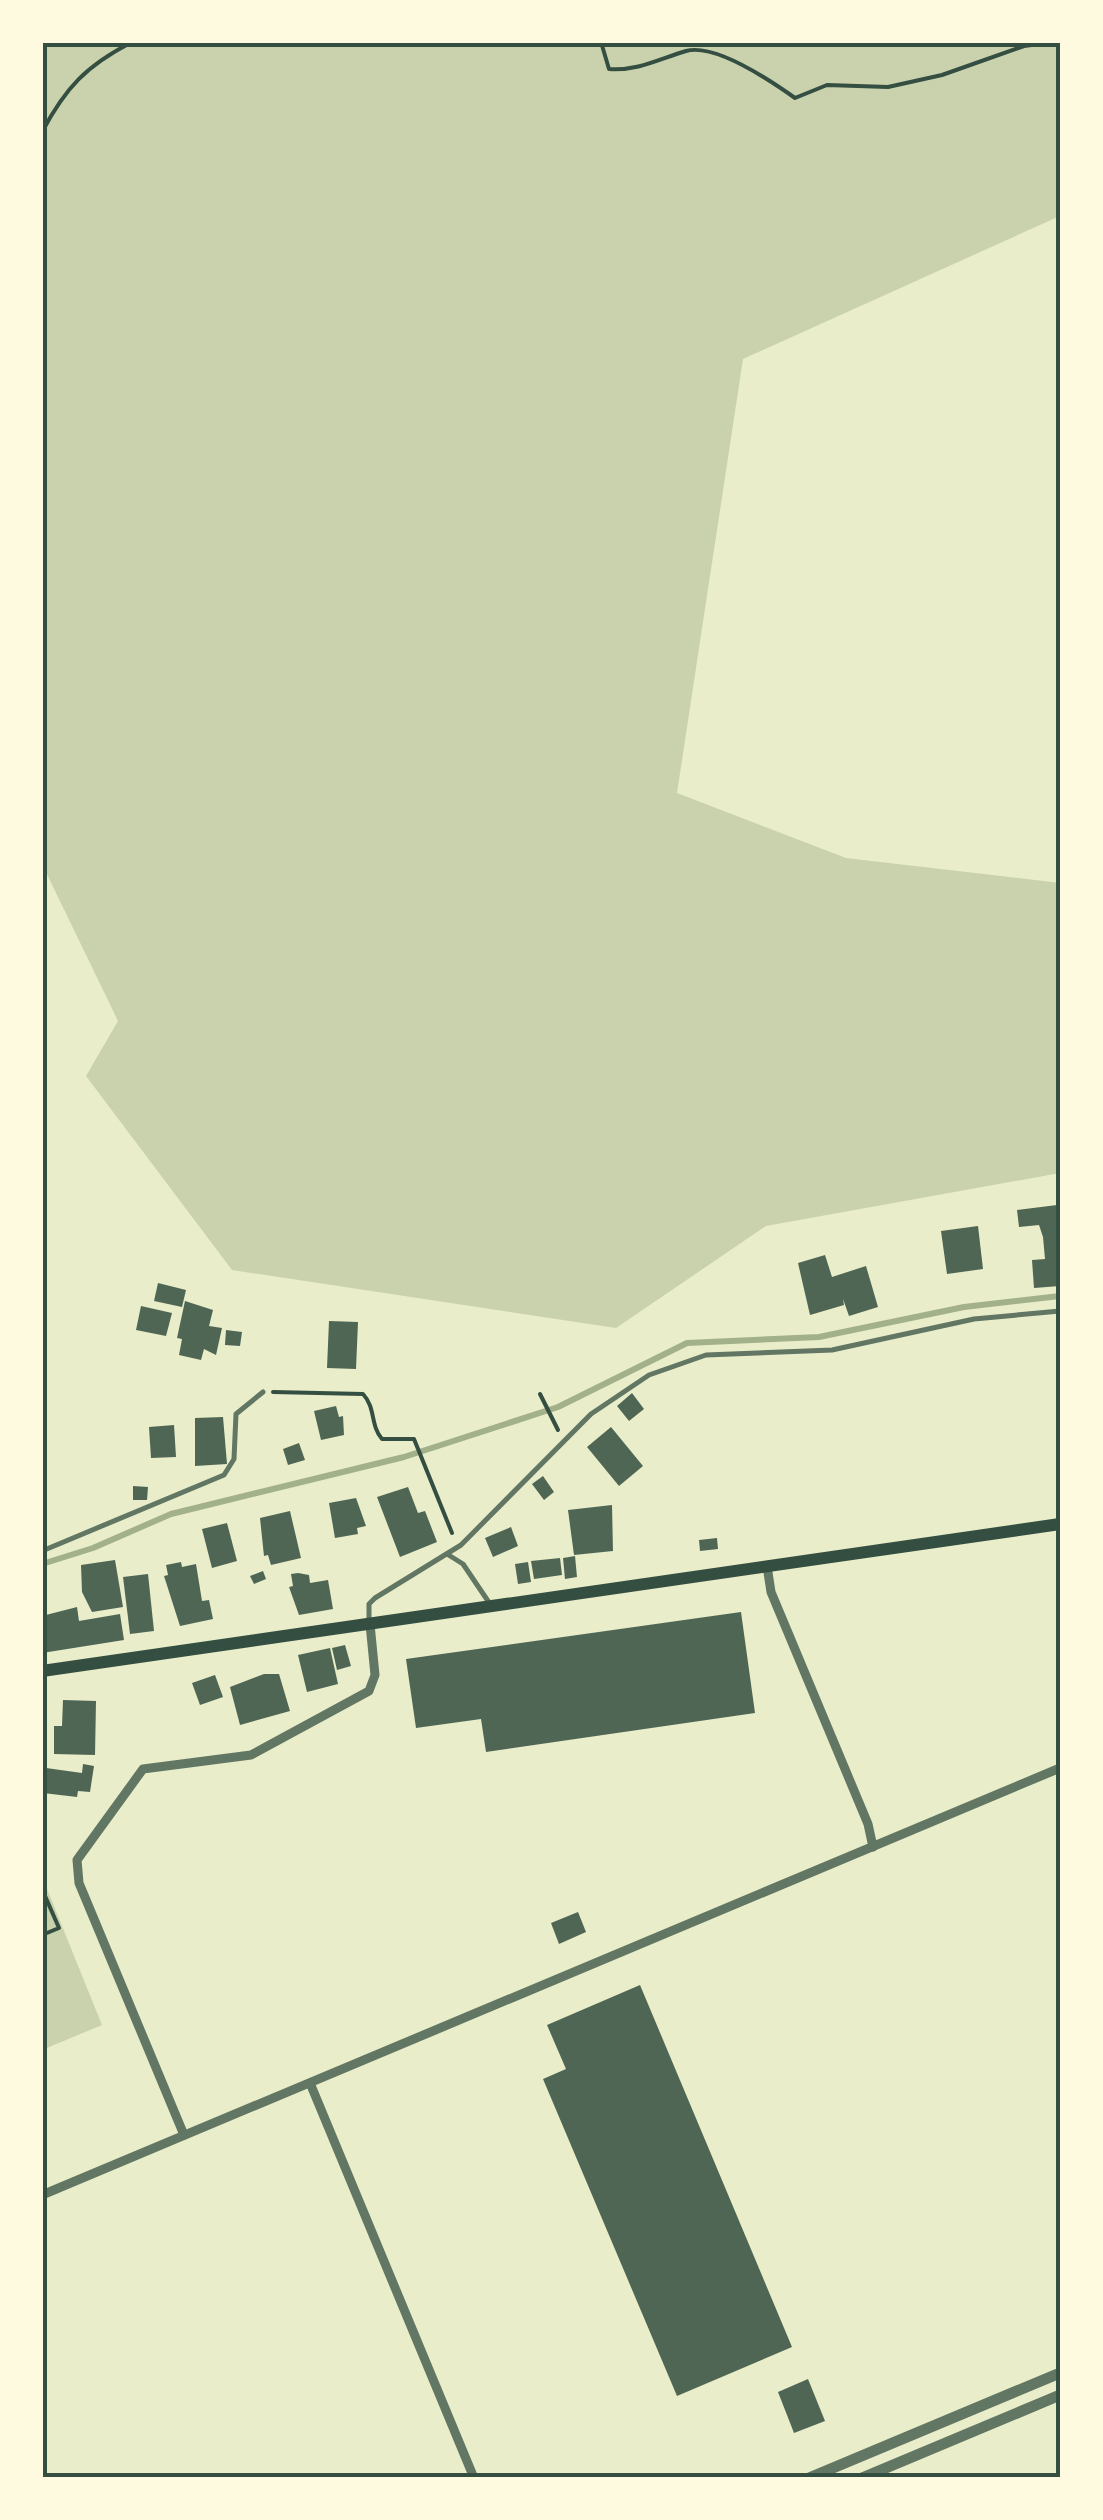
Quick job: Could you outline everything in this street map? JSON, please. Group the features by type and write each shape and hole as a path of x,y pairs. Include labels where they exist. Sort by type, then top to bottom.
{"main road":[{"path":"42,1671 1060,1524"}],"street":[{"path":"767,1566 771,1592 868,1824 873,1847"},
{"path":"184,2136 78,1883 78,1860 142,1769 250,1755 370,1691 375,1675 370,1624"},
{"path":"42,2195 1060,1768"},
{"path":"310,2083 474,2478"},
{"path":"809,2478 1060,2373"},
{"path":"862,2478 1060,2394"}],"lane":[{"path":"370,1624 368,1604 461,1545 592,1414 648,1375 706,1355 832,1350 974,1319 1060,1312"},
{"path":"42,1551 224,1475 234,1459 236,1414 262,1392"},
{"path":"447,1554 463,1564 490,1605"}],"path":[{"path":"42,132 65,90 105,56 132,42"},
{"path":"602,42 609,68 630,70 691,50 761,74 795,98 826,85 888,87 942,75 1024,46 1055,42"},
{"path":"262,1392 363,1394 372,1403 375,1430 382,1439 414,1439 422,1467 461,1545"},
{"path":"540,1394 553,1418"},
{"path":"42,1890 58,1928 42,1936"}],"green space":[{"path":"43,43 1060,43 1060,216 743,359 677,793 846,858 1060,883 1060,1173 766,1226 616,1328 232,1270 86,1076 118,1021 43,866"},
{"path":"43,1879 102,2025 42,2050"}],"building":[{"path":"1057,1205 1060,1286 1034,1288 1032,1260 1045,1259 1043,1237 1039,1225 1019,1227 1017,1210"},
{"path":"978,1226 983,1269 947,1274 941,1231"},
{"path":"825,1255 832,1277 866,1266 878,1307 849,1316 843,1299 844,1305 810,1315 798,1263"},
{"path":"158,1283 186,1290 182,1307 154,1301"},
{"path":"185,1301 213,1310 209,1326 222,1328 216,1355 204,1349 201,1360 179,1355 182,1339 177,1338"},
{"path":"141,1306 172,1313 166,1336 136,1330"},
{"path":"329,1321 358,1322 356,1369 327,1368"},
{"path":"226,1330 242,1332 240,1346 225,1345"},
{"path":"632,1393 644,1409 629,1421 617,1406"},
{"path":"336,1406 339,1417 343,1416 344,1435 321,1440 314,1411"},
{"path":"223,1417 227,1464 195,1466 195,1418"},
{"path":"174,1425 176,1457 151,1458 149,1427"},
{"path":"611,1427 643,1466 619,1486 587,1447"},
{"path":"299,1443 305,1460 288,1465 283,1449"},
{"path":"543,1476 554,1492 544,1500 532,1484"},
{"path":"133,1486 148,1487 147,1500 133,1500"},
{"path":"408,1487 418,1513 425,1511 437,1542 400,1557 377,1497"},
{"path":"356,1498 366,1526 357,1528 358,1534 335,1538 329,1503"},
{"path":"612,1505 613,1551 574,1555 568,1510"},
{"path":"290,1511 301,1558 271,1565 268,1555 264,1556 260,1518"},
{"path":"227,1523 237,1561 212,1568 202,1529"},
{"path":"511,1527 518,1546 493,1557 485,1538"},
{"path":"717,1538 718,1549 700,1551 699,1540"},
{"path":"575,1556 577,1577 565,1579 563,1558"},
{"path":"560,1558 562,1575 534,1579 531,1561"},
{"path":"115,1560 123,1607 92,1612 82,1592 81,1565"},
{"path":"181,1562 182,1567 196,1564 202,1601 209,1600 213,1619 180,1626 164,1576 168,1575 166,1565"},
{"path":"528,1562 531,1582 518,1584 515,1564"},
{"path":"263,1571 266,1579 254,1584 250,1576"},
{"path":"148,1574 154,1631 130,1634 123,1577"},
{"path":"291,1574 309,1575 310,1583 328,1580 333,1609 299,1615 289,1587 293,1586"},
{"path":"77,1607 79,1621 120,1614 124,1640 42,1653 42,1616"},
{"path":"741,1612 755,1713 486,1752 481,1719 416,1728 406,1659"},
{"path":"345,1645 351,1666 337,1670 332,1648"},
{"path":"330,1648 338,1684 307,1692 298,1655"},
{"path":"264,1674 279,1674 290,1711 240,1725 230,1687"},
{"path":"215,1675 223,1697 200,1705 192,1683"},
{"path":"63,1700 96,1701 95,1755 54,1754 54,1726 62,1726"},
{"path":"83,1764 94,1766 90,1792 78,1791 77,1797 43,1793 46,1768 82,1773"},
{"path":"578,1912 586,1932 559,1944 551,1923"},
{"path":"640,1985 792,2347 677,2396 543,2079 566,2069 547,2025"},
{"path":"808,2379 825,2421 794,2433 778,2392"}],"waterway":[{"path":"42,1564 93,1548 171,1514 404,1457 558,1407 687,1343 819,1337 964,1307 1060,1296"}]}
